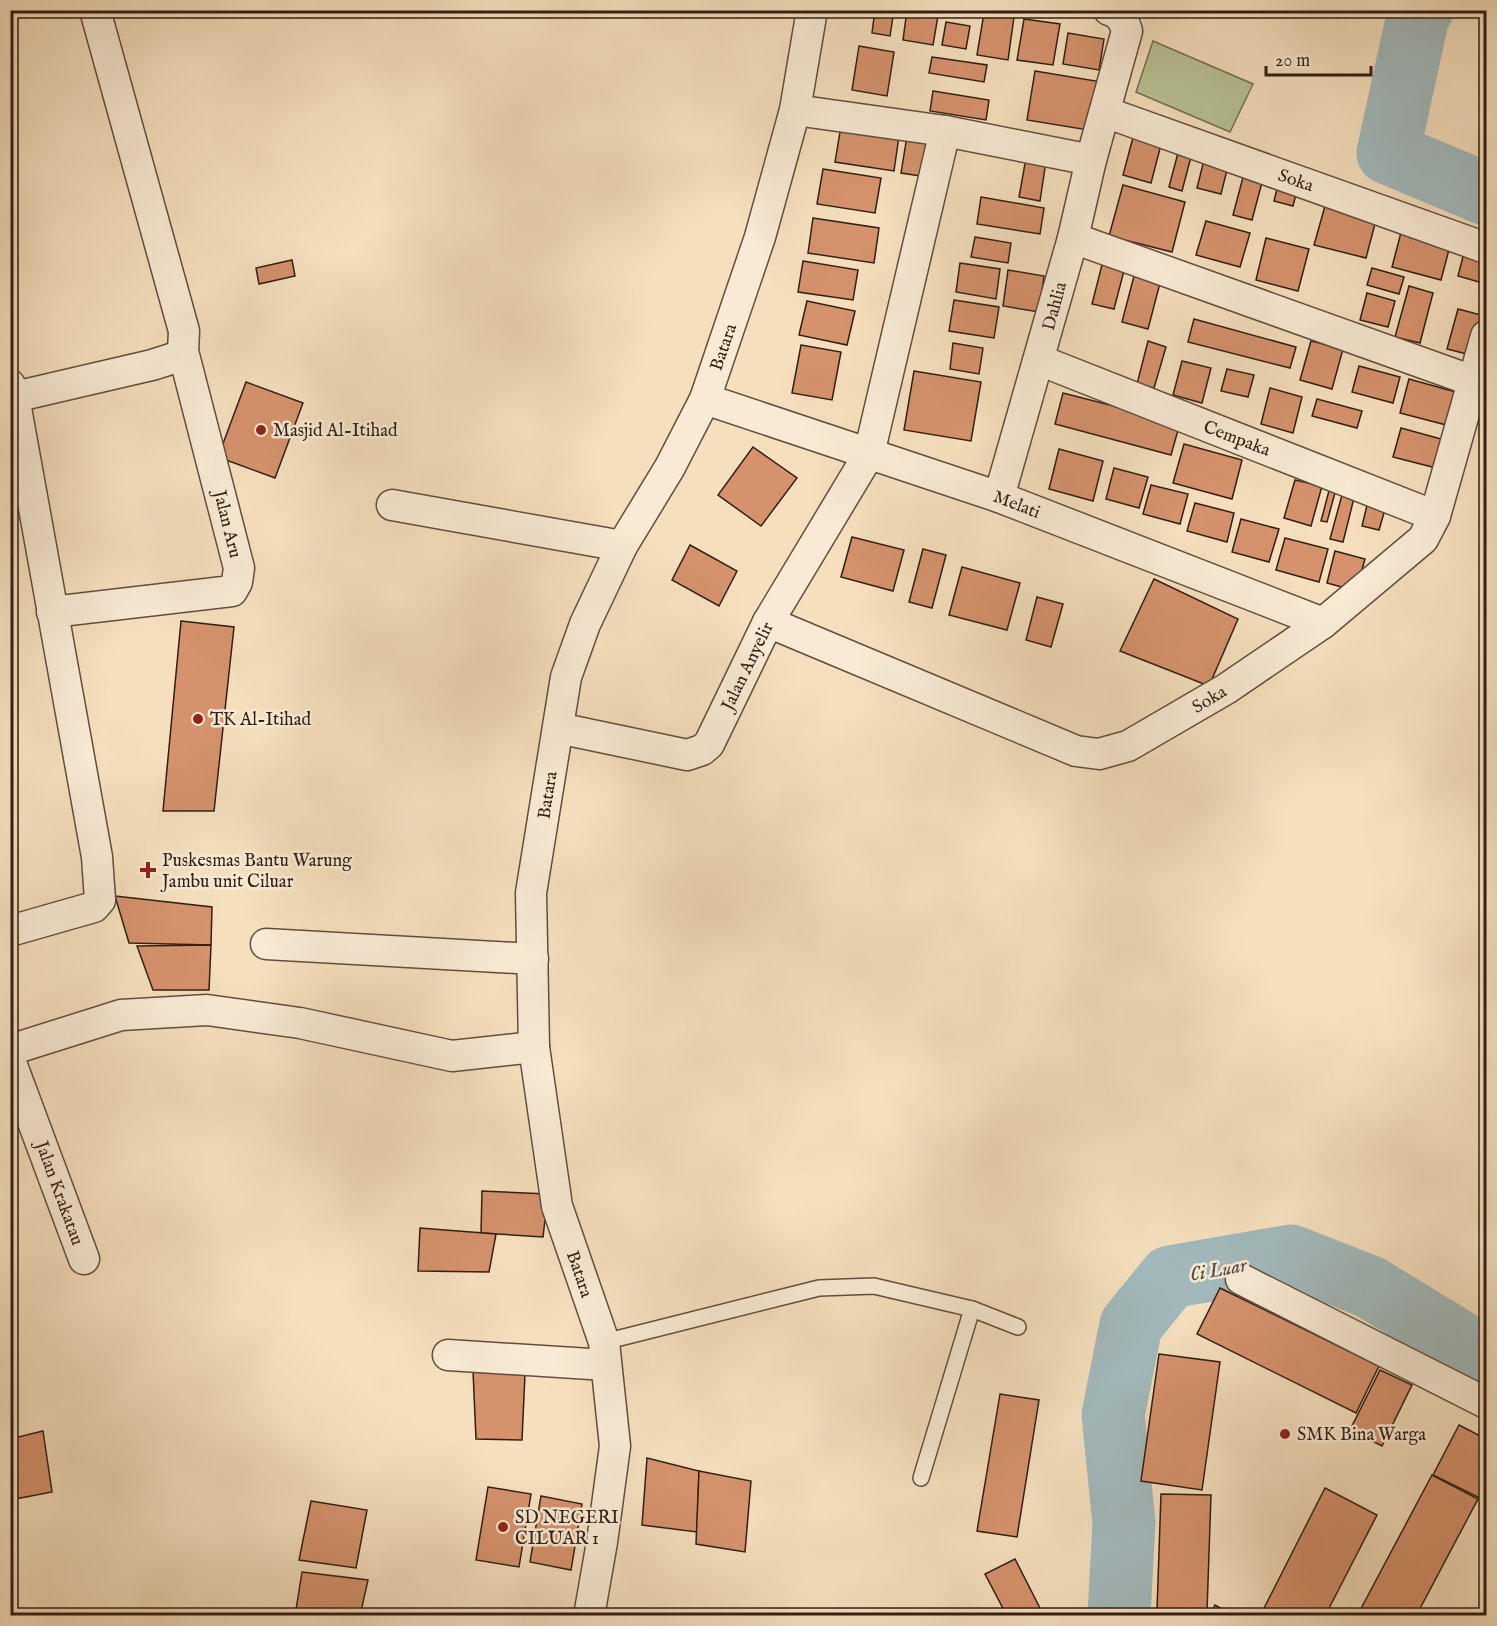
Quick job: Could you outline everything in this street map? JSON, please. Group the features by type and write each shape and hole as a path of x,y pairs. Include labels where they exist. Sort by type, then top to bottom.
{"street":[{"path":"10,931 94,906 100,900 98,857 12,394 152,365 174,358 183,351 184,332 95,10"},
{"name":"Batara","path":"589,1616 615,1446 605,1353 557,1206 534,1047 531,893 566,677 585,624 622,546 670,468 705,399 760,237 795,110 812,10"},
{"name":"Dahlia","path":"999,497 1073,238 1091,160 1127,31 1124,20 1109,10"},
{"path":"795,110 945,131 1091,160"},
{"name":"Soka","path":"1105,112 1486,248"},
{"name":"Jalan Anyelir","path":"558,728 687,755 702,750 709,744 768,622 869,454 945,131"},
{"path":"1073,238 1473,381"},
{"name":"Soka","path":"768,622 1076,751 1099,754 1128,746 1226,689 1323,623 1423,539 1435,516 1486,336"},
{"name":"Jalan Aru","path":"52,612 232,591 237,582 239,568 183,351"},
{"name":"Cempaka","path":"1039,360 1435,516"},
{"name":"Melati","path":"705,399 999,497 1323,623"},
{"path":"392,505 622,546"},
{"path":"266,944 533,959"},
{"path":"10,1050 121,1015 207,1010 300,1023 452,1056 534,1047"},
{"name":"Jalan Krakatau","path":"10,1059 84,1259"},
{"path":"1241,1279 1486,1402"},
{"path":"448,1355 605,1353"}],"lane":[{"path":"605,1353 819,1288 874,1286 972,1309 1018,1327"},
{"path":"921,1478 972,1309"}],"green space":[{"path":"1153,41 1253,84 1230,132 1136,92"}],"building":[{"path":"875,10 894,10 890,36 872,33"},
{"path":"907,10 939,10 933,45 903,40"},
{"path":"984,13 1014,17 1008,60 977,55"},
{"path":"1024,19 1060,24 1053,65 1017,60"},
{"path":"946,22 970,26 966,49 942,45"},
{"path":"1068,33 1104,39 1099,70 1063,64"},
{"path":"859,46 894,52 887,96 852,90"},
{"path":"932,57 987,65 984,82 929,73"},
{"path":"1035,71 1102,82 1094,131 1027,120"},
{"path":"933,91 989,100 986,120 930,111"},
{"path":"841,126 899,136 894,171 835,162"},
{"path":"1135,130 1163,137 1151,183 1123,175"},
{"path":"907,136 932,140 927,177 901,173"},
{"path":"1179,149 1192,153 1182,191 1169,187"},
{"path":"1205,156 1229,162 1221,194 1197,188"},
{"path":"1026,158 1046,161 1040,201 1019,197"},
{"path":"1246,166 1265,171 1252,220 1233,215"},
{"path":"823,169 881,178 875,213 817,204"},
{"path":"1280,177 1299,182 1293,206 1274,201"},
{"path":"1123,185 1185,202 1172,252 1109,236"},
{"path":"981,197 1044,208 1040,234 977,224"},
{"path":"1325,206 1376,220 1366,258 1314,245"},
{"path":"813,218 879,228 874,263 808,253"},
{"path":"1206,221 1250,233 1240,267 1196,255"},
{"path":"1403,225 1452,238 1441,280 1392,267"},
{"path":"975,237 1011,243 1008,263 971,257"},
{"path":"1266,238 1309,249 1298,291 1256,280"},
{"path":"1466,245 1486,250 1486,284 1458,276"},
{"path":"1104,257 1126,263 1114,309 1092,304"},
{"path":"292,260 295,276 259,284 256,268"},
{"path":"803,261 858,270 853,300 798,292"},
{"path":"960,263 1000,269 996,299 956,292"},
{"path":"1372,268 1404,277 1399,294 1367,285"},
{"path":"1008,270 1044,276 1039,312 1003,306"},
{"path":"1134,276 1160,283 1148,329 1122,322"},
{"path":"1409,286 1433,293 1420,343 1395,337"},
{"path":"1367,293 1395,301 1388,327 1360,320"},
{"path":"954,300 999,307 994,338 949,331"},
{"path":"807,301 855,311 847,345 799,335"},
{"path":"1458,309 1485,316 1475,356 1447,349"},
{"path":"1194,319 1296,347 1290,368 1188,342"},
{"path":"1148,341 1166,347 1154,388 1137,384"},
{"path":"1311,341 1343,349 1332,389 1300,380"},
{"path":"953,343 983,348 979,374 950,369"},
{"path":"801,345 841,352 832,400 792,393"},
{"path":"1182,361 1211,368 1202,403 1173,395"},
{"path":"1359,366 1400,377 1393,403 1352,392"},
{"path":"1227,369 1254,375 1248,397 1221,391"},
{"path":"914,371 981,382 971,441 904,430"},
{"path":"1409,379 1463,394 1454,427 1400,413"},
{"name":"Masjid Al-Itihad","path":"246,382 303,403 275,478 218,457"},
{"path":"1270,388 1302,397 1293,433 1261,424"},
{"path":"1063,393 1180,423 1171,455 1055,424"},
{"path":"1317,399 1362,411 1357,428 1312,416"},
{"path":"1401,428 1452,442 1444,470 1393,457"},
{"path":"1184,444 1242,460 1232,499 1173,483"},
{"path":"753,447 797,478 761,526 718,495"},
{"path":"1059,449 1103,461 1093,501 1049,489"},
{"path":"1114,468 1148,477 1139,508 1106,499"},
{"path":"1295,480 1322,486 1311,526 1284,518"},
{"path":"1151,485 1188,494 1180,524 1143,514"},
{"path":"1330,487 1336,489 1327,522 1321,521"},
{"path":"1342,495 1354,498 1343,542 1330,539"},
{"path":"1368,501 1386,506 1379,530 1362,526"},
{"path":"1195,503 1234,513 1227,542 1187,531"},
{"path":"1241,519 1279,529 1269,562 1232,552"},
{"path":"852,537 904,550 893,591 841,577"},
{"path":"1285,538 1328,549 1319,582 1276,570"},
{"path":"690,545 737,571 719,606 672,580"},
{"path":"923,549 946,555 932,608 909,602"},
{"path":"1335,551 1365,559 1356,591 1327,583"},
{"path":"962,567 1020,583 1007,630 949,615"},
{"path":"1154,579 1238,619 1209,686 1120,651"},
{"path":"1037,597 1063,604 1051,647 1026,640"},
{"name":"TK Al-Itihad","path":"181,621 234,627 214,811 163,811"},
{"path":"115,896 212,907 211,945 129,943"},
{"path":"211,945 209,990 153,990 137,946"},
{"path":"482,1191 548,1194 543,1237 481,1233"},
{"path":"420,1228 496,1234 489,1272 418,1271"},
{"path":"1220,1288 1379,1366 1356,1413 1197,1334"},
{"path":"1159,1354 1220,1362 1202,1490 1141,1481"},
{"path":"1380,1370 1412,1385 1382,1446 1350,1430"},
{"path":"473,1371 525,1374 522,1440 476,1439"},
{"path":"1000,1394 1039,1400 1017,1537 977,1531"},
{"path":"1459,1425 1486,1439 1486,1501 1433,1475"},
{"path":"43,1431 52,1492 10,1500 10,1439"},
{"path":"647,1458 699,1471 697,1532 642,1525"},
{"path":"699,1471 751,1481 745,1552 696,1544"},
{"path":"1432,1475 1478,1499 1416,1616 1357,1616"},
{"name":"SD NEGERI CILUAR 1","path":"488,1487 531,1494 519,1567 476,1560"},
{"path":"1325,1488 1377,1515 1325,1616 1260,1616"},
{"path":"1161,1494 1211,1495 1207,1611 1157,1610"},
{"name":"SD NEGERI CILUAR 1","path":"541,1496 582,1504 571,1570 530,1562"},
{"path":"311,1501 367,1510 356,1568 299,1560"},
{"path":"1015,1559 1044,1616 1007,1616 985,1574"},
{"path":"302,1572 368,1580 360,1616 295,1616"},
{"path":"1215,1605 1234,1616 1209,1616"}],"waterway":[{"name":"Ci Luar","path":"1422,10 1418,16 1388,153 1486,194"},
{"name":"Ci Luar","path":"1119,1616 1124,1523 1113,1415 1131,1325 1170,1277 1291,1256 1370,1287 1486,1358"}],"place":[{"name":"Masjid Al-Itihad","path":"261,430"},
{"name":"TK Al-Itihad","path":"198,719"},
{"name":"Puskesmas Bantu Warung Jambu unit Ciluar","path":"148,870"},
{"name":"SMK Bina Warga","path":"1285,1434"},
{"name":"SD NEGERI CILUAR 1","path":"503,1527"}]}
